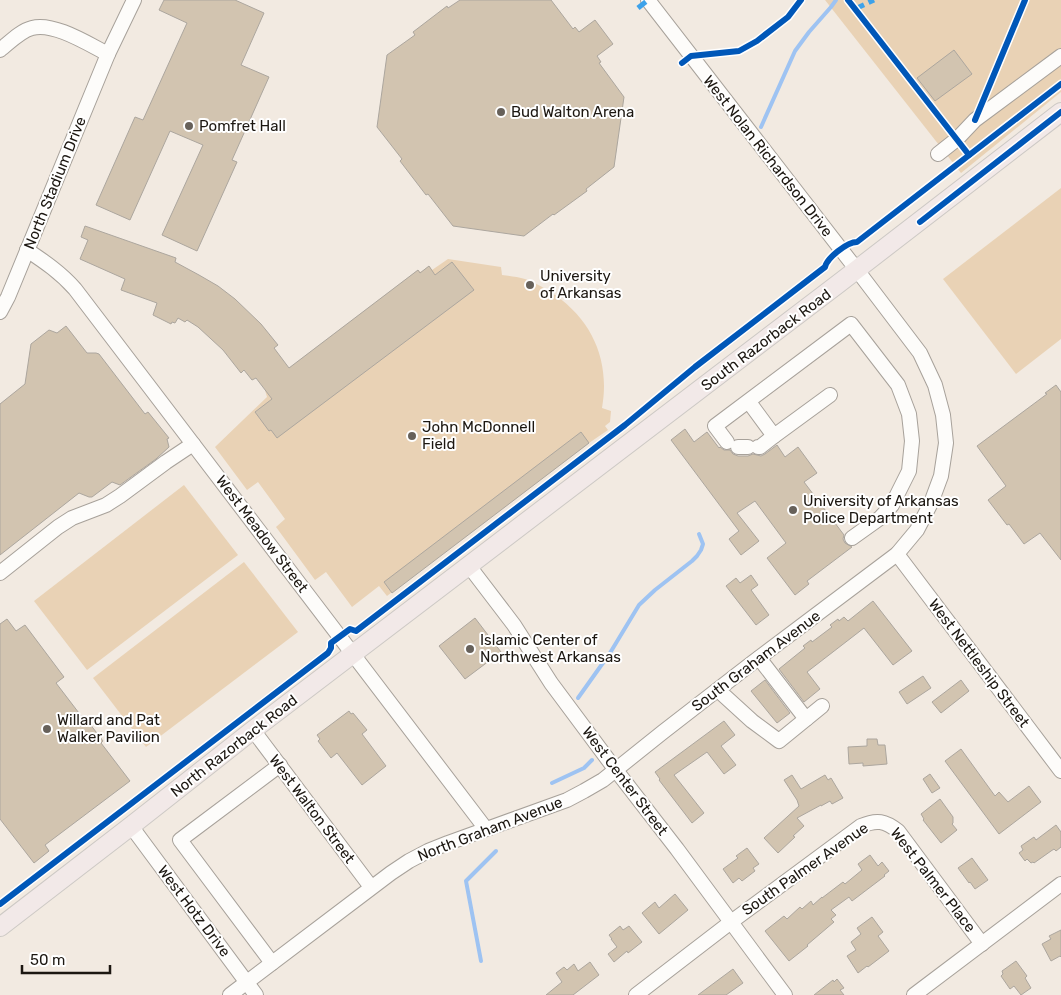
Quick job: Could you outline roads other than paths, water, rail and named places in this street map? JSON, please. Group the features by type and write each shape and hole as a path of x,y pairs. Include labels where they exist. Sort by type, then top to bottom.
{"main road":[{"name":"South Razorback Road","path":"469,566 1061,112"},
{"name":"North Razorback Road","path":"0,926 469,566"}],"street":[{"name":"North Stadium Drive","path":"0,312 108,54 134,0"},
{"name":"West Nolan Richardson Drive","path":"648,0 920,354 935,385 943,415 946,443 941,476 931,504 916,530 897,554"},
{"path":"0,50 31,28 40,27 58,30 108,54"},
{"path":"938,154 957,139 975,120 1061,56"},
{"name":"West Meadow Street","path":"27,250 54,268 76,289 486,829"},
{"path":"830,395 760,447 743,446 715,426 851,324 898,385 909,414 912,441 910,471 892,506 880,518 852,538"},
{"path":"749,402 774,436"},
{"path":"0,572 58,526 72,518 106,505 193,444"},
{"name":"South Graham Avenue","path":"615,769 897,554"},
{"name":"West Nettleship Street","path":"897,554 1061,771"},
{"name":"West Center Street","path":"469,566 514,625 551,684 785,995"},
{"path":"759,658 806,719"},
{"path":"718,690 752,721 779,741 822,706"},
{"name":"West Walton Street","path":"253,730 372,887"},
{"path":"272,963 180,840 280,765"},
{"name":"North Graham Avenue","path":"230,995 409,861 428,851 567,800 603,780 615,769"},
{"name":"South Palmer Avenue","path":"636,995 861,826 871,822 881,822"},
{"name":"West Palmer Place","path":"881,822 890,825 898,831 982,944"},
{"name":"West Hotz Drive","path":"131,826 256,995"},
{"path":"914,995 1061,884"}],"waterway":[{"path":"761,127 795,51 836,0"},
{"path":"578,698 610,653 639,605 697,556 703,544 699,534"},
{"path":"552,783 584,768 592,760"},
{"path":"481,961 466,881 496,851"}],"place":[{"name":"Bud Walton Arena","path":"501,112"},
{"name":"Pomfret Hall","path":"189,126"},
{"name":"University of Arkansas","path":"530,285"},
{"name":"John McDonnell Field","path":"412,436"},
{"name":"University of Arkansas Police Department","path":"793,510"},
{"name":"Islamic Center of Northwest Arkansas","path":"470,649"},
{"name":"Willard and Pat Walker Pavilion","path":"47,729"}]}
